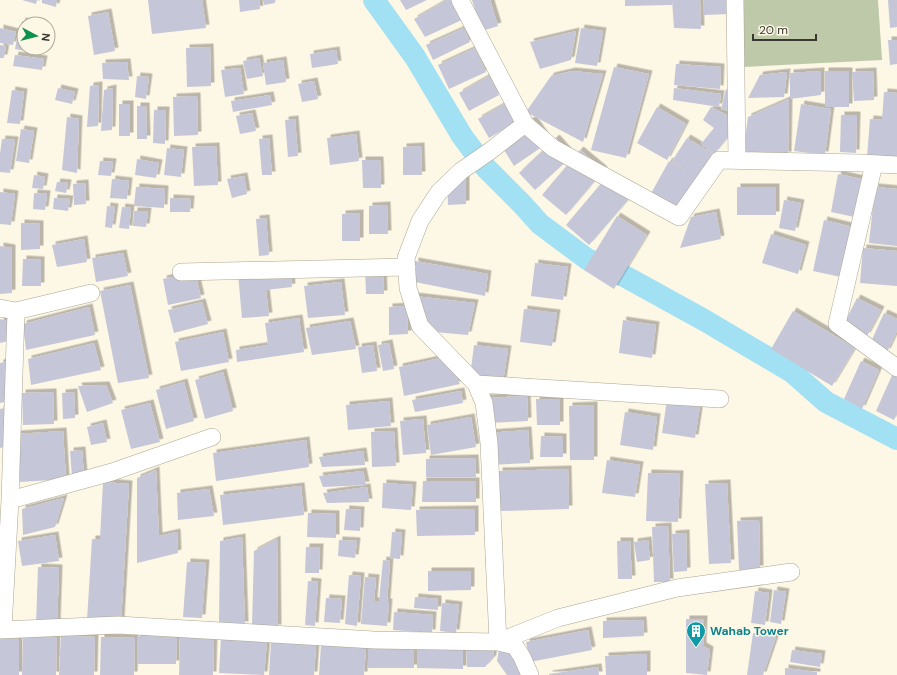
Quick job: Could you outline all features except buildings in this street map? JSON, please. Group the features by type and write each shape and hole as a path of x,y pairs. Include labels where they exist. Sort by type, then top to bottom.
{"street":[{"path":"460,0 525,124 553,148 679,217 719,160 897,165"},
{"path":"735,0 737,160"},
{"path":"498,642 489,443 484,403 476,384 420,326 408,288 406,258 420,221 439,192 461,171 525,124"},
{"path":"874,164 838,324 897,368"},
{"path":"181,272 407,267"},
{"path":"91,293 8,310 10,500 1,630 118,625 374,640 498,642 515,646 530,675"},
{"path":"476,384 720,399"},
{"path":"10,500 112,472 212,437"},
{"path":"498,642 558,618 677,588 791,572"}],"green space":[{"path":"743,0 878,0 882,60 744,67"}],"waterway":[{"path":"374,0 415,57 462,136 486,168 540,224 587,259 626,277 704,320 792,372 826,402 897,439"}],"place":[{"name":"Wahab Tower","path":"696,648"}]}
